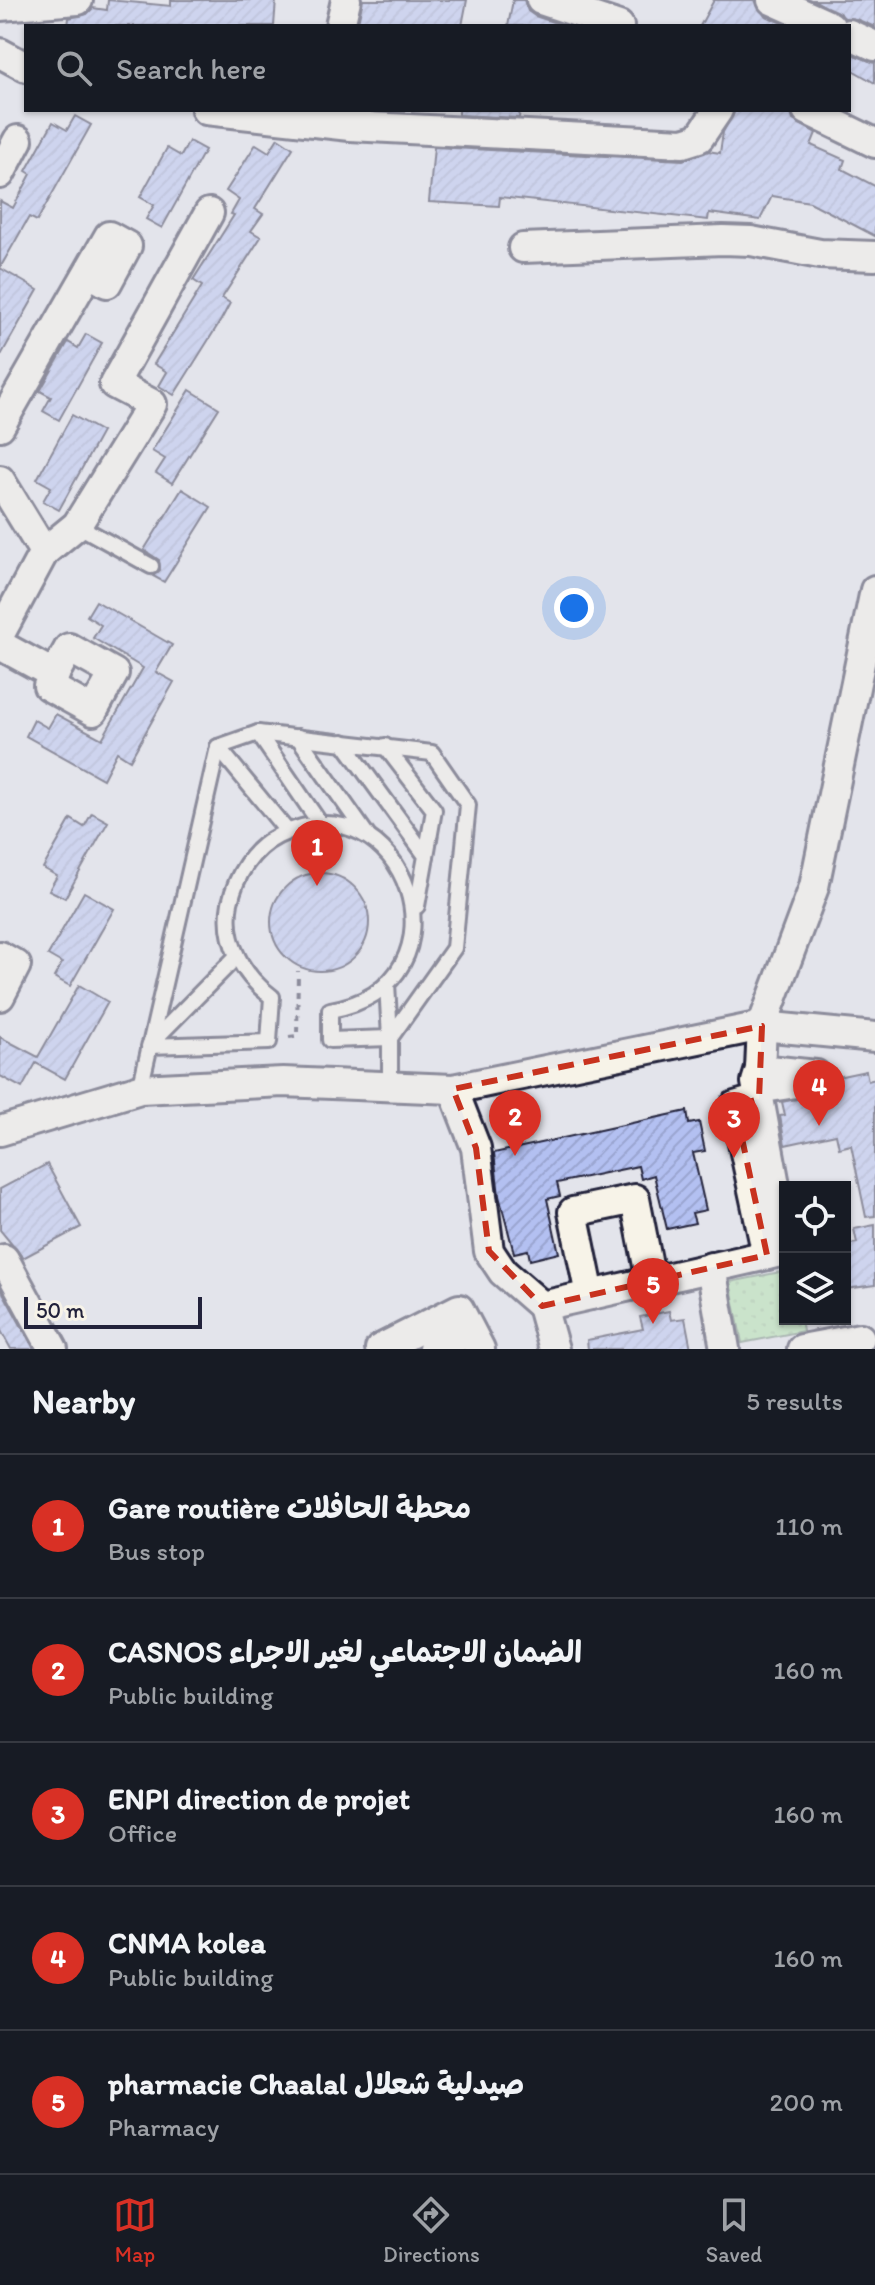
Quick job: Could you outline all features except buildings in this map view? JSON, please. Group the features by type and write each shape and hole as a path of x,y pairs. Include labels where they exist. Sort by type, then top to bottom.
{"street":[{"path":"0,6 78,0"},
{"path":"340,24 346,0"},
{"path":"541,0 613,24"},
{"path":"772,0 826,24"},
{"path":"851,35 875,46"},
{"path":"0,53 24,66"},
{"path":"252,112 321,115 521,136 683,143 699,138 717,112"},
{"path":"811,112 875,143"},
{"path":"0,174 18,140"},
{"path":"0,634 44,552 77,525 152,404 114,384 209,213"},
{"path":"523,248 723,240 751,241 820,254 875,256"},
{"path":"0,426 89,272"},
{"path":"0,480 44,552"},
{"path":"779,1191 759,1086 762,1026 814,887 875,590"},
{"path":"0,645 55,675"},
{"path":"0,956 16,965 0,996"},
{"path":"0,1131 140,1089 283,1082 453,1089 762,1026 875,1037"},
{"path":"542,1306 779,1248 735,1106 759,1086"},
{"path":"453,1089 476,1148 489,1251 503,1272 542,1306 554,1349"},
{"path":"590,1295 573,1212 635,1199 651,1281"},
{"path":"1,1257 53,1349"},
{"path":"711,1267 725,1349"},
{"path":"390,1347 459,1309 475,1340 433,1349"},
{"path":"802,1349 860,1338"}],"lane":[{"path":"77,525 151,566"},
{"path":"258,733 321,825"},
{"path":"218,747 258,733 432,753 468,805 454,948 390,1038"},
{"path":"298,737 370,838 389,855 404,875 410,891 414,924"},
{"path":"343,742 426,856"},
{"path":"385,746 434,810 414,924 406,956 387,983 361,1002 330,1010 330,1040 390,1038"},
{"path":"218,747 287,831"},
{"path":"140,1089 218,747"},
{"path":"149,1046 269,1042 272,997 258,986 237,956 229,924 231,899 239,876 259,849 287,831 321,825 346,829 370,838"},
{"path":"149,1046 237,956"},
{"path":"387,983 390,1087"}],"path":[{"path":"283,1082 284,1046 290,1037 297,1036 298,971"}],"highlighted area":[{"path":"762,1026 759,1099 735,1106 767,1255 542,1306 489,1251 476,1148 453,1089"}],"green space":[{"path":"779,1272 779,1325 802,1325 803,1331 742,1343 730,1282"}],"place":[{"name":"Gare routière محطة الحافلات","path":"317,886"},
{"name":"CNMA kolea","path":"819,1126"},
{"name":"CASNOS الضمان الاجتماعي لغير الاجراء","path":"515,1156"},
{"name":"ENPI direction de projet","path":"734,1158"},
{"name":"pharmacie Chaalal صيدلية شعلال","path":"653,1324"}]}
